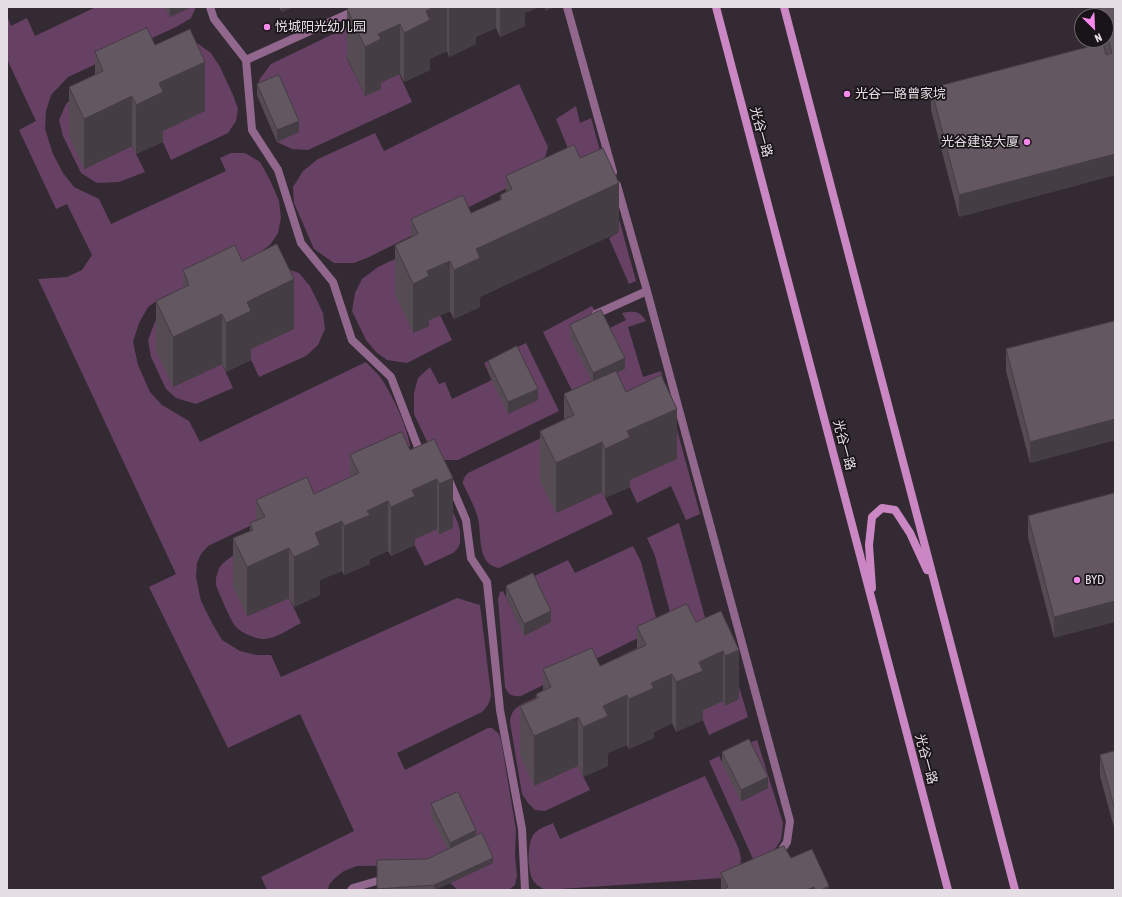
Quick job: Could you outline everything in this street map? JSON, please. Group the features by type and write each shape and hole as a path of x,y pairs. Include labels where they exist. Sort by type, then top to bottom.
{"main road":[{"name":"光谷一路","path":"716,7 947,888"},
{"path":"784,7 1015,890"},
{"path":"874,608 869,545 872,517 882,508 895,510 910,533 936,589"}],"street":[{"path":"210,7 214,19 246,60 252,130 278,170 302,243 333,282 352,340 391,377 421,455 427,460"},
{"path":"246,60 363,7"},
{"path":"568,7 594,106 647,291 790,821 787,842 774,861"},
{"path":"596,314 647,291"},
{"path":"442,473 448,478 466,520 471,558 488,582 500,710 522,829 525,890"},
{"path":"351,890 353,888 377,881 392,880"}],"shaded area":[{"path":"96,7 165,7 170,17 191,7 196,7 191,18 176,27 68,77 51,95 46,111 45,129 53,154 63,173 74,187 99,199 111,224 226,171 220,158 231,153 245,153 260,162 279,201 281,218 278,233 270,245 256,255 161,298 148,307 139,323 133,342 138,365 150,392 162,405 189,421 200,442 366,362 381,378 400,413 410,446 406,451 208,546 201,554 197,563 196,577 201,601 222,640 240,651 256,655 271,655 281,677 457,598 480,605 491,694 486,708 482,712 397,753 405,770 488,728 492,728 499,734 516,830 515,855 517,876 515,885 510,889 458,890 450,883 493,863 450,854 427,865 357,866 344,871 335,878 329,885 328,890 267,890 261,877 354,831 300,714 228,748 149,587 176,574 38,279 67,277 82,270 92,255 67,204 56,209 19,130 36,121 7,59 7,16 11,26 27,18 35,36"},
{"path":"389,7 347,59 365,96 378,84 399,74 412,102 308,150 292,149 277,142 257,95 259,80 271,64"},
{"path":"194,41 211,53 220,67 233,95 238,109 236,121 228,133 171,160 159,133 190,78 84,169 132,146 145,172 119,182 97,183 81,173 63,136 59,120 66,104 78,92"},
{"path":"519,84 548,147 541,171 369,257 354,263 334,263 314,249 294,203 293,187 303,171 318,159 375,133 384,151"},
{"path":"576,106 580,123 591,118 636,281 629,284 609,238 619,232 574,195 427,321 440,315 452,340 407,363 387,360 376,352 366,340 352,311 355,293 362,279 378,267 578,173 556,119","holes":["427,321 429,326 413,333"]},
{"path":"281,267 299,273 310,286 323,313 325,329 318,345 306,356 259,377 247,351 277,294 173,387 222,364 233,388 196,404 176,398 166,389 151,357 148,340 155,322 170,309"},
{"path":"592,306 606,330 626,320 622,313 636,312 646,321 628,327 643,377 661,371 700,514 686,520 671,486 637,503 627,481 661,425 556,513 602,492 613,514 499,568 486,561 483,554 479,522 473,503 463,484 464,478 468,473 585,417 543,332"},
{"path":"526,343 559,411 458,460 444,460 431,450 414,414 414,393 418,378 430,367 439,384 445,382 452,399 492,380 484,363"},
{"path":"415,468 439,481 458,523 460,543 458,548 453,553 425,566 412,540 437,529 440,534 452,528 434,488 248,616 289,598 301,623 268,639 257,638 249,635 236,627 228,614 216,585 216,578 219,568 223,563 231,557"},
{"path":"679,523 712,643 725,639 748,717 709,735 699,711 723,701 726,705 739,699 721,661 578,766 590,790 545,811 535,810 522,794 510,722 512,713 522,704 665,637 671,616 655,556 647,538"},
{"path":"633,546 641,562 656,618 655,624 644,635 521,696 513,696 509,694 505,687 498,599 500,592 503,591 524,635 530,578 568,560 575,573"},
{"path":"757,740 783,823 781,840 771,855 757,861 753,859 709,761 719,756 742,801 768,788 746,744"},
{"path":"705,776 738,847 741,863 737,870 723,878 545,890 534,881 531,876 529,863 530,844 534,834 540,829 553,823 560,839"}],"building":[{"path":"351,7 434,7 426,11 430,20 404,33 400,24 378,34 381,39 365,47 347,9"},
{"name":"光谷建设大厦","path":"1115,7 1115,154 959,195 931,88 1084,48 1104,48 1106,55 1112,53 1111,48 1114,48 1114,8 1100,8"},
{"path":"147,28 155,45 190,29 205,62 159,83 163,92 136,105 132,96 84,119 69,87 103,71 95,52"},
{"path":"279,75 299,121 277,130 257,84"},
{"path":"574,145 580,158 603,148 619,183 476,249 480,258 454,270 450,261 427,271 429,276 413,284 395,245 418,234 411,219 463,195 471,213 502,199 500,195 512,189 506,176"},
{"path":"277,244 294,279 247,302 251,311 226,323 222,314 173,337 156,301 189,285 183,270 235,245 242,261"},
{"path":"601,310 625,358 593,373 570,325"},
{"path":"1115,321 1115,419 1030,442 1006,349"},
{"path":"517,346 538,389 508,402 488,361"},
{"path":"616,371 626,392 661,375 677,409 627,431 630,437 605,449 602,442 556,463 540,431 574,415 564,394"},
{"path":"402,432 410,450 434,439 453,478 439,484 437,479 412,490 415,496 391,507 388,501 367,511 370,515 344,526 342,521 315,533 320,545 294,557 289,548 247,567 233,538 253,530 250,523 265,517 256,500 307,477 314,494 359,473 350,455"},
{"name":"BYD","path":"1115,493 1115,601 1054,617 1028,516"},
{"path":"533,573 551,611 524,624 506,586"},
{"path":"687,604 696,622 721,611 739,650 725,656 723,651 699,662 703,671 676,682 672,674 651,683 654,688 629,699 627,695 603,706 608,716 583,727 578,717 534,736 520,706 538,698 536,694 551,687 543,669 592,648 600,666 646,645 637,627"},
{"path":"749,739 768,777 741,790 722,752"},
{"path":"1115,751 1115,810 1100,755"},
{"path":"458,792 476,830 450,843 431,804"},
{"path":"482,833 493,858 434,885 377,889 377,860 427,859"},
{"path":"784,846 791,858 812,849 829,886 821,890 816,890 814,887 807,890 721,890 728,887 721,873"}],"place":[{"name":"悦城阳光幼儿园","path":"267,27"},
{"name":"光谷一路曾家垸","path":"847,94"},
{"name":"光谷建设大厦","path":"1027,142"},
{"name":"BYD","path":"1077,580"}]}
